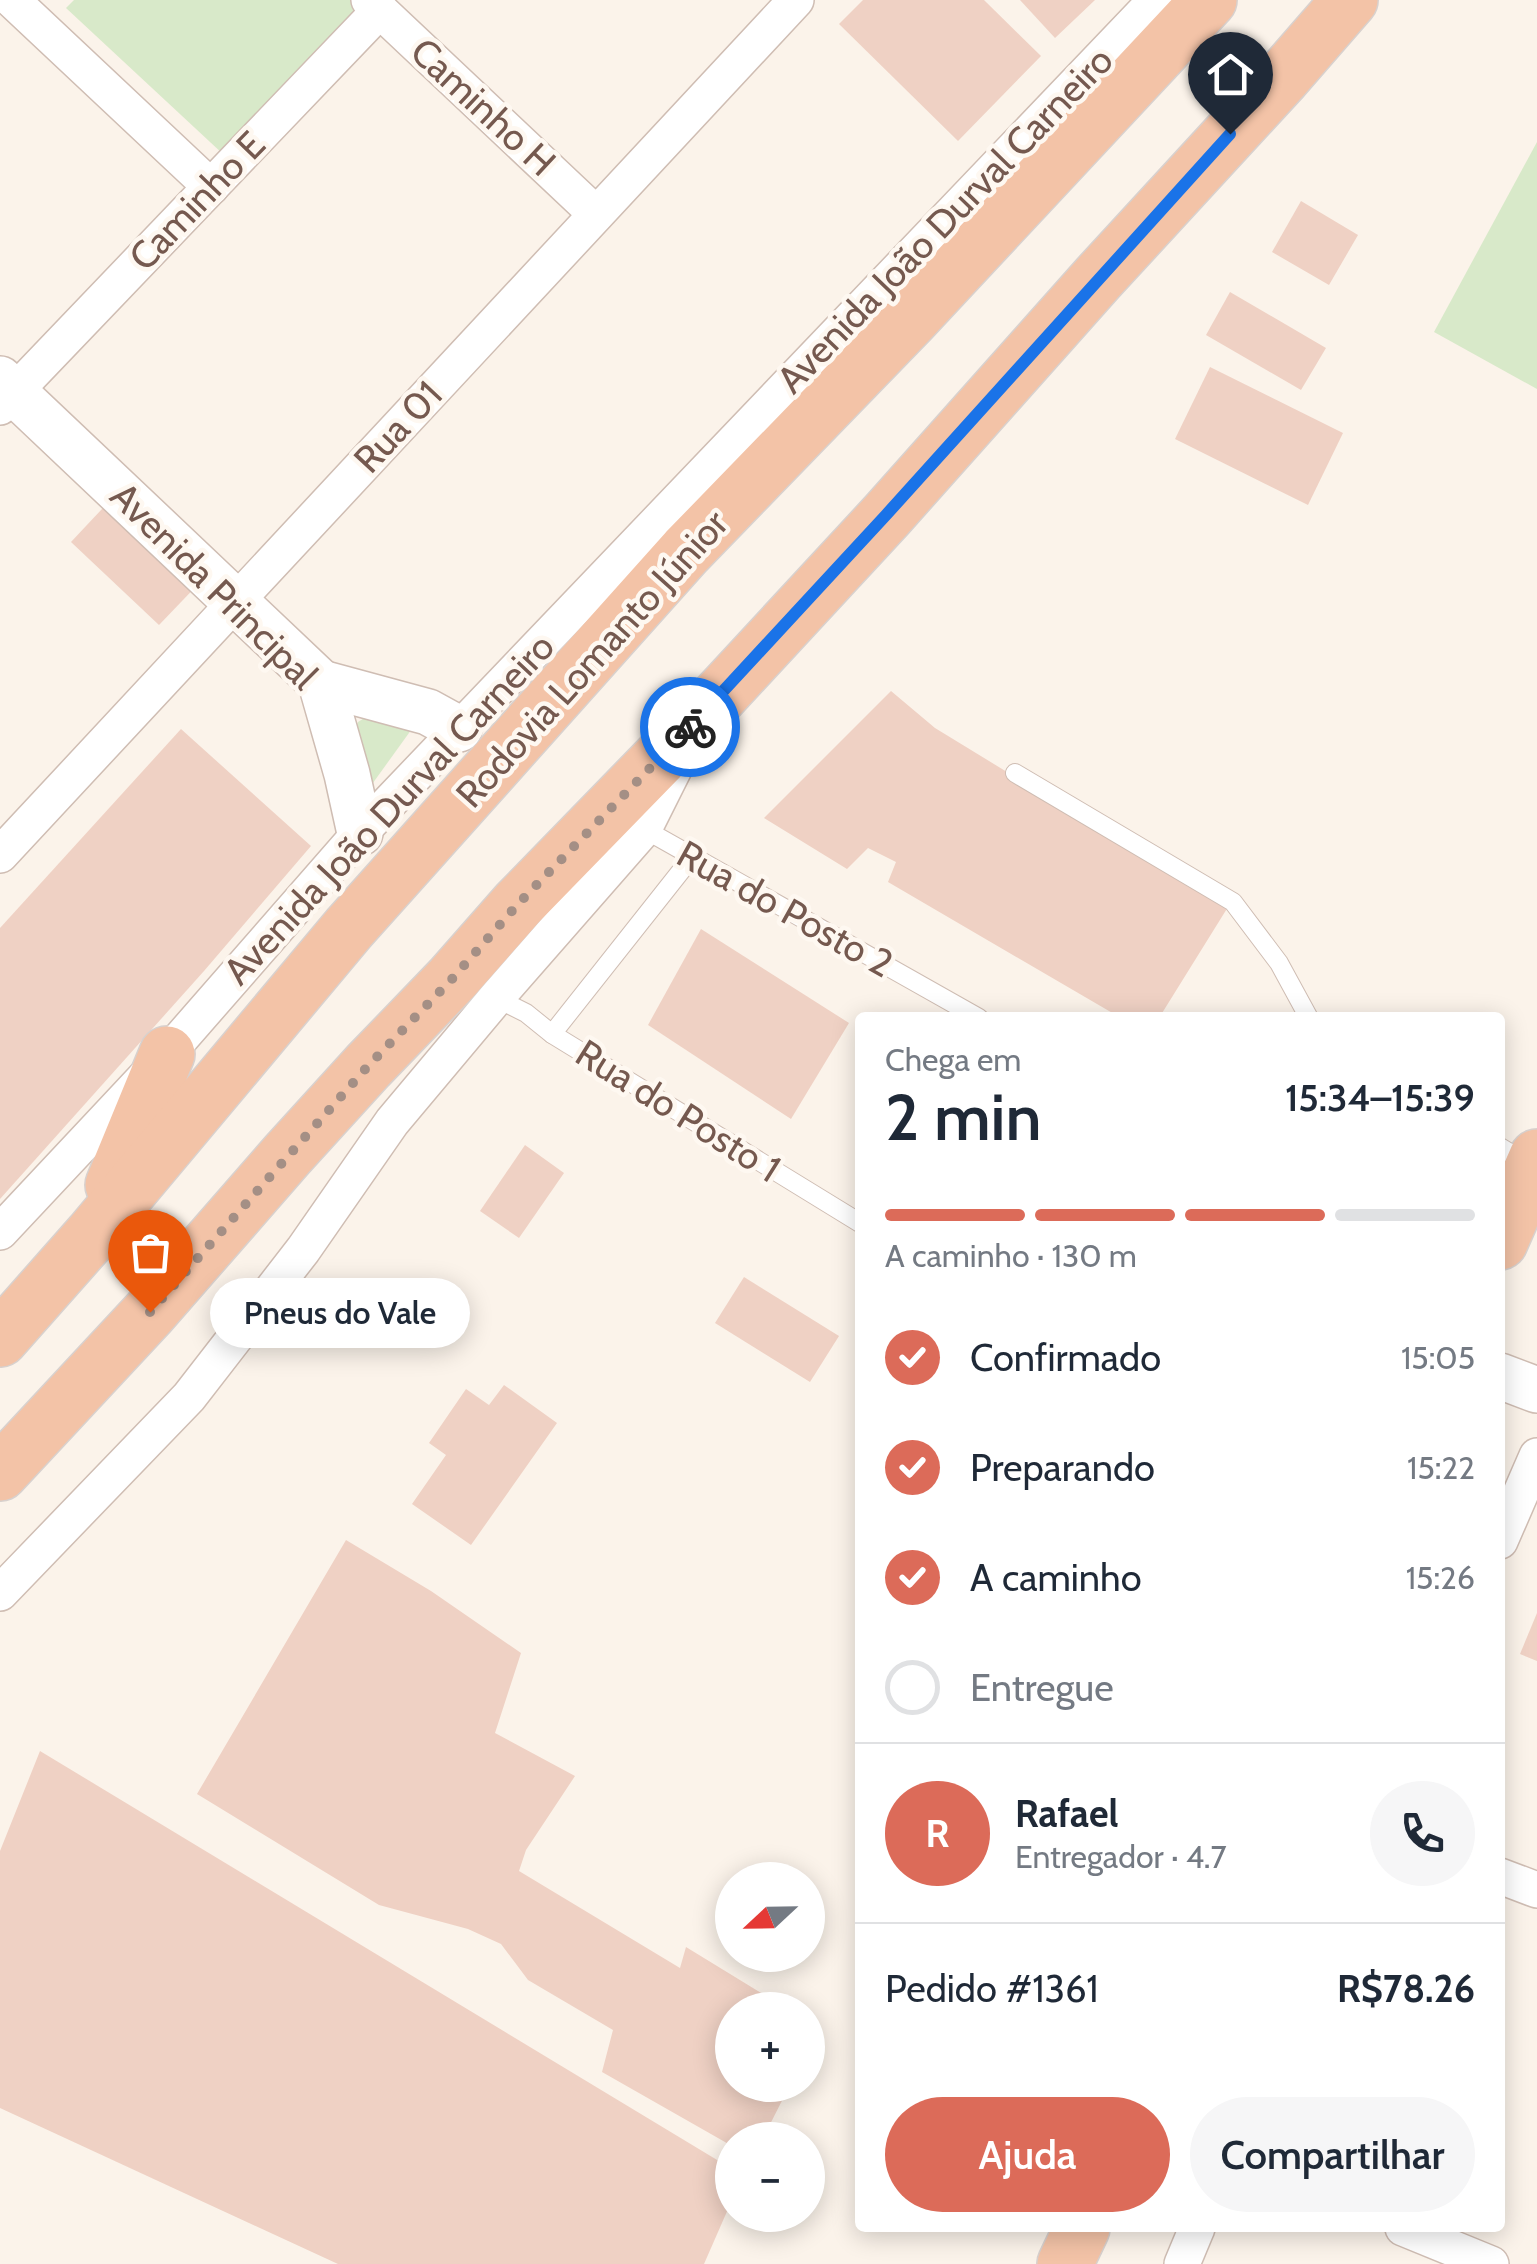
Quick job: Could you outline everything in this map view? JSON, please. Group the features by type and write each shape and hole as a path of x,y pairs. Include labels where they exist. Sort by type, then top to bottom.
{"highway":[{"name":"Rodovia Lomanto Júnior","path":"8,1331 349,928 686,551 912,319 1210,0"},
{"path":"0,1473 150,1312 368,1066 886,515 1350,0"},
{"path":"92,1236 167,1054"},
{"path":"1505,1224 1523,1157"},
{"path":"1066,2264 1080,2232"}],"street":[{"name":"Rua 01","path":"0,855 796,0"},
{"name":"Avenida João Durval Carneiro","path":"0,1232 167,1054 360,833 1156,0"},
{"name":"Caminho H","path":"375,5 596,214"},
{"name":"Caminho E","path":"5,393 211,187 375,5"},
{"path":"30,6 211,187"},
{"name":"Avenida Principal","path":"5,393 321,684 360,833"},
{"path":"321,684 428,712 458,729"},
{"path":"0,1593 189,1397 303,1250 392,1122 644,830 700,717"},
{"path":"1505,1378 1537,1390"},
{"path":"1505,1530 1537,1456"},
{"path":"1505,1878 1537,1890"},
{"path":"1182,2264 1196,2232"},
{"path":"1413,2232 1491,2264"}],"lane":[{"path":"1015,773 1233,902 1279,963 1306,1012"},
{"name":"Rua do Posto 2","path":"644,830 968,1012"},
{"path":"552,1034 692,858"},
{"name":"Rua do Posto 1","path":"496,998 855,1220"}],"green space":[{"path":"74,0 354,0 361,7 224,155 66,8"},
{"path":"1537,142 1537,389 1434,332"},
{"path":"372,713 414,726 370,787 353,734 358,722"}],"building":[{"path":"863,0 984,0 1041,56 958,141 839,24"},
{"path":"1020,0 1095,0 1055,38"},
{"path":"1301,201 1358,235 1329,285 1272,252"},
{"path":"1230,292 1326,348 1301,390 1206,335"},
{"path":"1210,367 1343,433 1308,505 1175,439"},
{"path":"117,493 205,577 159,625 71,542"},
{"path":"891,691 935,728 1228,907 1163,1012 1111,1012 888,882 896,862 868,848 847,869 764,818"},
{"path":"181,729 311,846 0,1199 0,928"},
{"path":"701,929 849,1023 791,1119 648,1025"},
{"path":"525,1145 564,1173 519,1238 480,1211"},
{"path":"744,1277 839,1336 810,1382 715,1323"},
{"path":"504,1385 557,1423 471,1545 412,1504 446,1455 429,1443 466,1389 489,1405"},
{"path":"346,1540 431,1591 521,1653 495,1733 575,1776 526,1850 519,1871 680,1968 686,1947 715,1965 715,1972 727,1972 760,1992 715,1992 715,2102 781,2102 771,2122 715,2122 715,2136 602,2072 613,2030 528,1980 501,1944 468,1929 379,1905 197,1794"},
{"path":"1537,1613 1537,1661 1520,1654"},
{"path":"40,1751 715,2159 718,2232 704,2264 338,2264 0,2108 0,1851"}],"way so far":[{"path":"150,1312 368,1066 690,727"}],"place":[{"name":"Pneus do Vale","path":"150,1312"}],"route":[{"path":"690,727 1230,134"}]}
